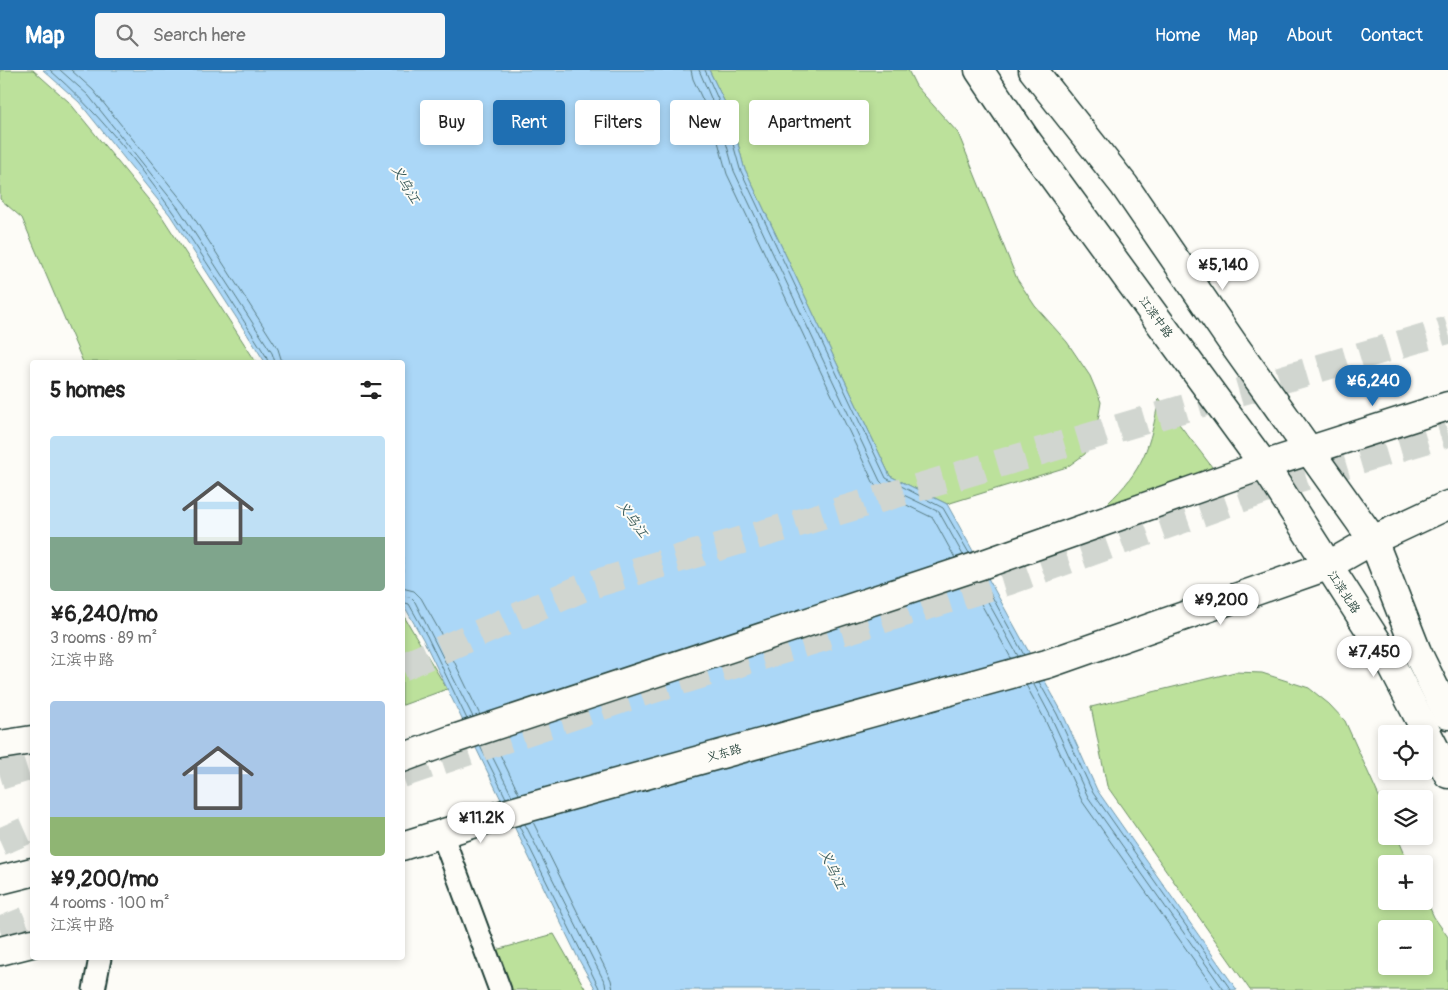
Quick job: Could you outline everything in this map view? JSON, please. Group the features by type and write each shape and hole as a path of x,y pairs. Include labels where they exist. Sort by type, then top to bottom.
{"main road":[{"name":"江滨中路","path":"979,70 1024,137 1264,465 1327,566"},
{"path":"1033,70 1124,185 1234,345 1310,449 1373,540 1418,652 1448,715"},
{"path":"405,757 981,565 1310,449 1448,406"},
{"name":"义东路","path":"405,845 517,811 1047,664 1327,566 1373,540 1448,505"},
{"name":"江滨北路","path":"1327,566 1389,660 1448,774"},
{"path":"0,745 30,740"},
{"path":"0,880 30,872"},
{"path":"0,951 30,944"}],"street":[{"path":"442,834 500,990"},
{"path":"94,990 100,960"}],"green space":[{"path":"0,70 33,70 69,102 161,215 255,360 82,360 22,218 0,199"},
{"path":"709,70 908,70 916,86 958,133 1017,279 1035,306 1067,342 1090,376 1101,402 1096,432 1085,454 1067,467 947,504 890,476 744,167 738,145 739,100 724,100"},
{"path":"1159,398 1229,489 1225,495 1107,504 1129,480 1144,456"},
{"path":"405,618 447,689 405,704"},
{"path":"1235,672 1262,673 1309,688 1329,704 1345,721 1378,794 1378,845 1401,845 1405,855 1378,855 1378,910 1431,910 1448,937 1448,990 1250,990 1107,786 1091,707"},
{"path":"554,934 586,990 494,990 478,955"}],"water":[{"name":"义乌江","path":"43,70 709,70 724,100 670,100 670,145 738,145 744,167 890,476 947,504 1062,712 1097,790 1237,990 596,990 579,960 423,639 405,608 405,360 264,360 170,215 79,102"}],"tunnel":[{"path":"405,666 587,586 1448,330"},
{"path":"405,773 641,693 1009,581 1296,479 1448,433"},
{"path":"0,776 30,767"},
{"path":"0,842 30,829"},
{"path":"0,931 30,919"}]}
